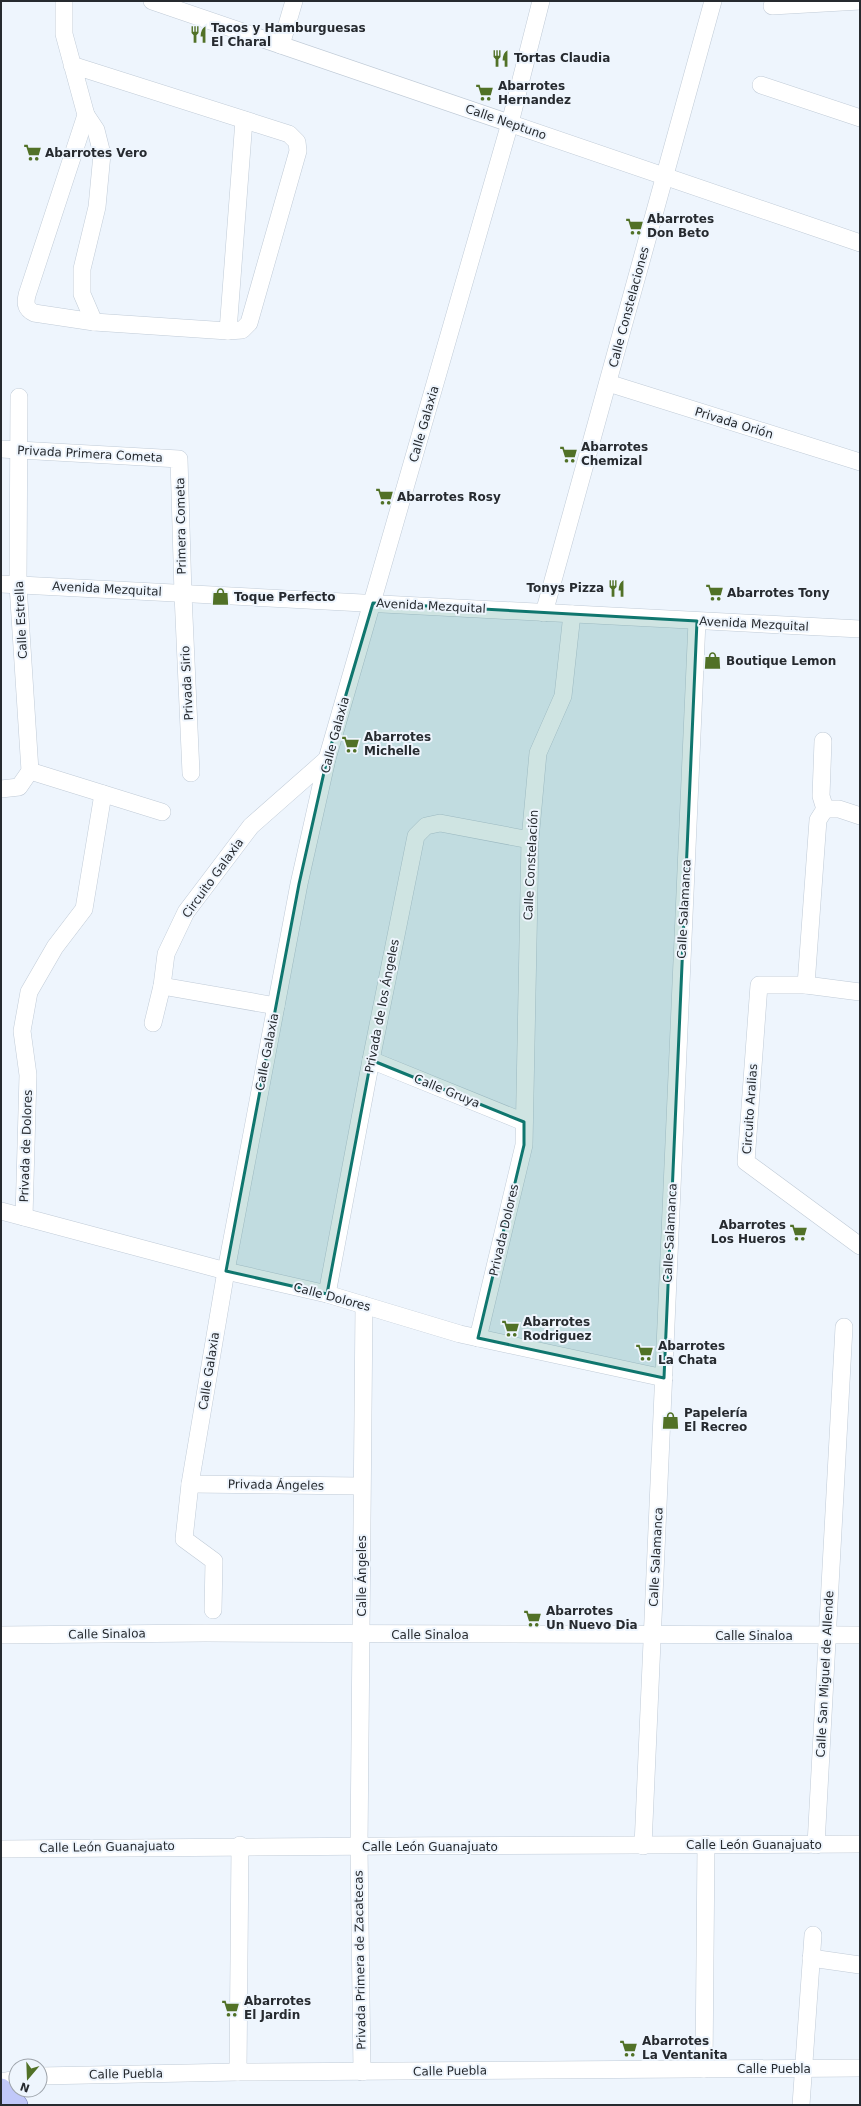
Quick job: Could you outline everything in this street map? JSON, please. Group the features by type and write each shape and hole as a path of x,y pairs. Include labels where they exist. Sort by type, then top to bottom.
{"main road":[{"path":"1,2089 17,2105"}],"street":[{"path":"64,1 64,34 86,115 96,130 102,154 97,207 82,269 82,294 94,322"},
{"name":"Calle Neptuno","path":"152,1 860,243"},
{"path":"281,45 294,1"},
{"name":"Calle Galaxia","path":"213,1610 214,1561 184,1539 190,1484 226,1271 299,884 328,759 510,123 541,1"},
{"name":"Calle Constelaciones","path":"544,612 713,1"},
{"path":"772,6 860,1"},
{"path":"72,66 289,134 296,142 298,151 249,323 242,330 228,331 94,322 34,313 29,310 25,303 86,115"},
{"path":"761,85 860,118"},
{"path":"228,331 244,120"},
{"name":"Privada Orión","path":"608,383 860,462"},
{"name":"Calle Estrella","path":"19,397 18,585 30,771"},
{"name":"Privada Primera Cometa","path":"1,449 179,459"},
{"name":"Primera Cometa","path":"179,459 183,594"},
{"name":"Avenida Mezquital","path":"1,584 860,630"},
{"name":"Privada Sirio","path":"183,594 191,773"},
{"name":"Calle Constelación","path":"524,1122 530,840 538,753 563,696 572,614"},
{"name":"Calle Salamanca","path":"643,1846 697,621"},
{"path":"806,985 818,820 825,809 821,796 823,741"},
{"name":"Circuito Galaxia","path":"153,1023 162,986 166,954 186,912 251,826 328,759"},
{"path":"1,789 19,786 30,771 162,812"},
{"name":"Privada de Dolores","path":"24,1217 28,1075 22,1031 29,992 55,947 84,909 103,794"},
{"path":"825,809 839,809 860,816"},
{"name":"Privada de los Ángeles","path":"327,1294 371,1060 416,836 426,826 440,823 530,840"},
{"name":"Circuito Aralias","path":"860,992 806,985 759,985 746,1162 860,1246"},
{"path":"162,986 276,1006"},
{"name":"Calle Gruya","path":"371,1060 524,1122"},
{"name":"Privada Dolores","path":"478,1338 524,1145 524,1122"},
{"name":"Calle Dolores","path":"1,1211 226,1271 327,1294 478,1338 664,1378"},
{"name":"Calle Ángeles","path":"359,1847 362,1634 361,1486 364,1305"},
{"name":"Calle San Miguel de Allende","path":"816,1845 844,1327"},
{"name":"Privada Ángeles","path":"190,1484 361,1486"},
{"name":"Calle Sinaloa","path":"1,1635 206,1633 652,1636 860,1635"},
{"path":"704,2069 706,1844"},
{"name":"Calle León Guanajuato","path":"1,1848 240,1845 359,1847 860,1844"},
{"path":"238,2072 240,1845"},
{"name":"Privada Primera de Zacatecas","path":"359,1847 362,2072"},
{"path":"801,2105 805,2069 813,1936"},
{"path":"812,1958 860,1965"},
{"name":"Calle Puebla","path":"48,2076 238,2072 860,2068"}],"highlighted area":[{"path":"373,603 697,621 664,1378 478,1338 524,1145 524,1122 371,1060 327,1294 226,1271 299,884 327,759"}],"place":[{"name":"Tacos y Hamburguesas El Charal","path":"198,35"},
{"name":"Tortas Claudia","path":"501,58"},
{"name":"Abarrotes Hernandez","path":"485,93"},
{"name":"Abarrotes Vero","path":"32,153"},
{"name":"Abarrotes Don Beto","path":"634,226"},
{"name":"Abarrotes Chemizal","path":"568,454"},
{"name":"Abarrotes Rosy","path":"384,497"},
{"name":"Tonys Pizza","path":"617,588"},
{"name":"Abarrotes Tony","path":"714,593"},
{"name":"Toque Perfecto","path":"221,597"},
{"name":"Boutique Lemon","path":"713,661"},
{"name":"Abarrotes Michelle","path":"351,744"},
{"name":"Abarrotes Los Hueros","path":"799,1232"},
{"name":"Abarrotes Rodriguez","path":"510,1329"},
{"name":"Abarrotes La Chata","path":"645,1353"},
{"name":"Papelería El Recreo","path":"671,1420"},
{"name":"Abarrotes Un Nuevo Dia","path":"533,1618"},
{"name":"Abarrotes El Jardin","path":"231,2008"},
{"name":"Abarrotes La Ventanita","path":"629,2048"}]}
